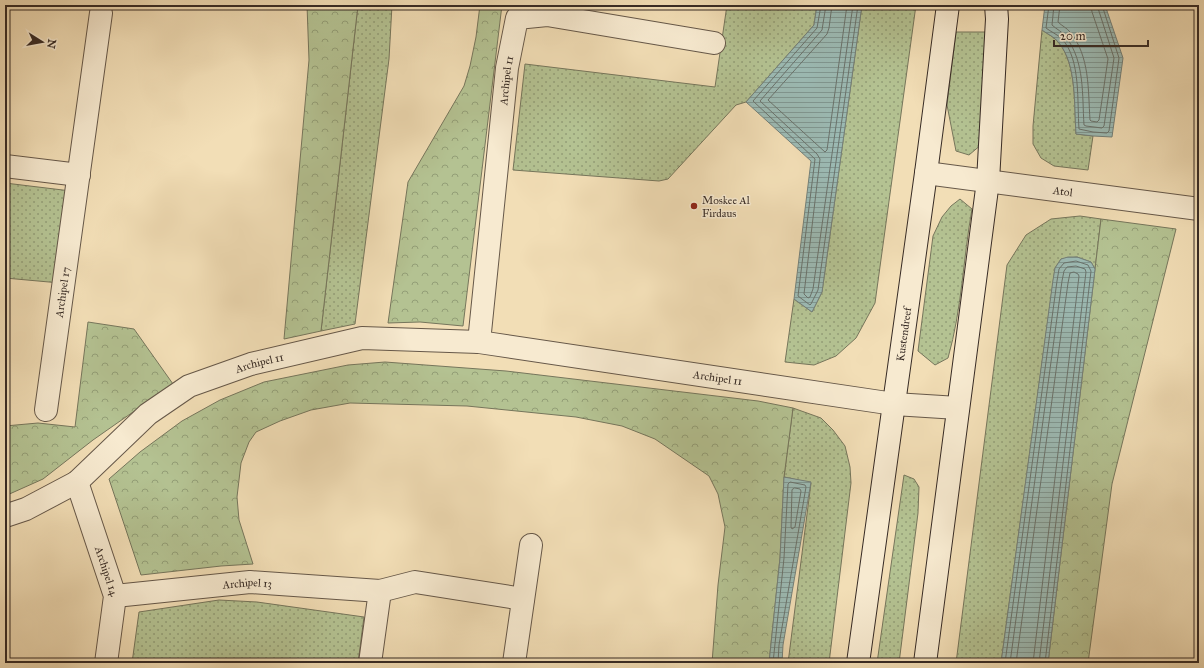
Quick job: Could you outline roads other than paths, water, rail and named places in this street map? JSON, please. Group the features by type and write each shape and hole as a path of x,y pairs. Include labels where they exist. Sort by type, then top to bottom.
{"street":[{"name":"Kustendreef","path":"858,663 948,5"},
{"path":"925,663 988,181 998,19 996,5"},
{"name":"Archipel 17","path":"46,410 101,13"},
{"name":"Archipel 11","path":"479,342 507,68 517,18 547,15 714,42"},
{"path":"5,166 79,175"},
{"name":"Atol","path":"926,174 1199,209"},
{"name":"Archipel 11","path":"5,516 26,509 77,482 148,414 189,386 251,364 362,338 479,342 894,404 958,408"},
{"name":"Archipel 14","path":"77,482 115,596 106,663"},
{"path":"514,663 531,546"},
{"name":"Archipel 13","path":"115,596 250,582 380,591 415,582 523,599"},
{"path":"370,663 380,591"}],"water":[{"path":"817,5 862,5 822,292 812,312 794,299 811,161 746,102 814,25"},
{"path":"1045,5 1105,5 1123,58 1112,137 1076,134 1072,74 1065,52 1059,43 1042,30"},
{"path":"1077,257 1091,262 1095,269 1048,663 1001,663 1053,280 1055,268 1061,259"},
{"path":"784,477 811,482 783,645 782,663 769,663 780,558"}],"place":[{"name":"Moskee Al Firdaus","path":"694,206"}]}
